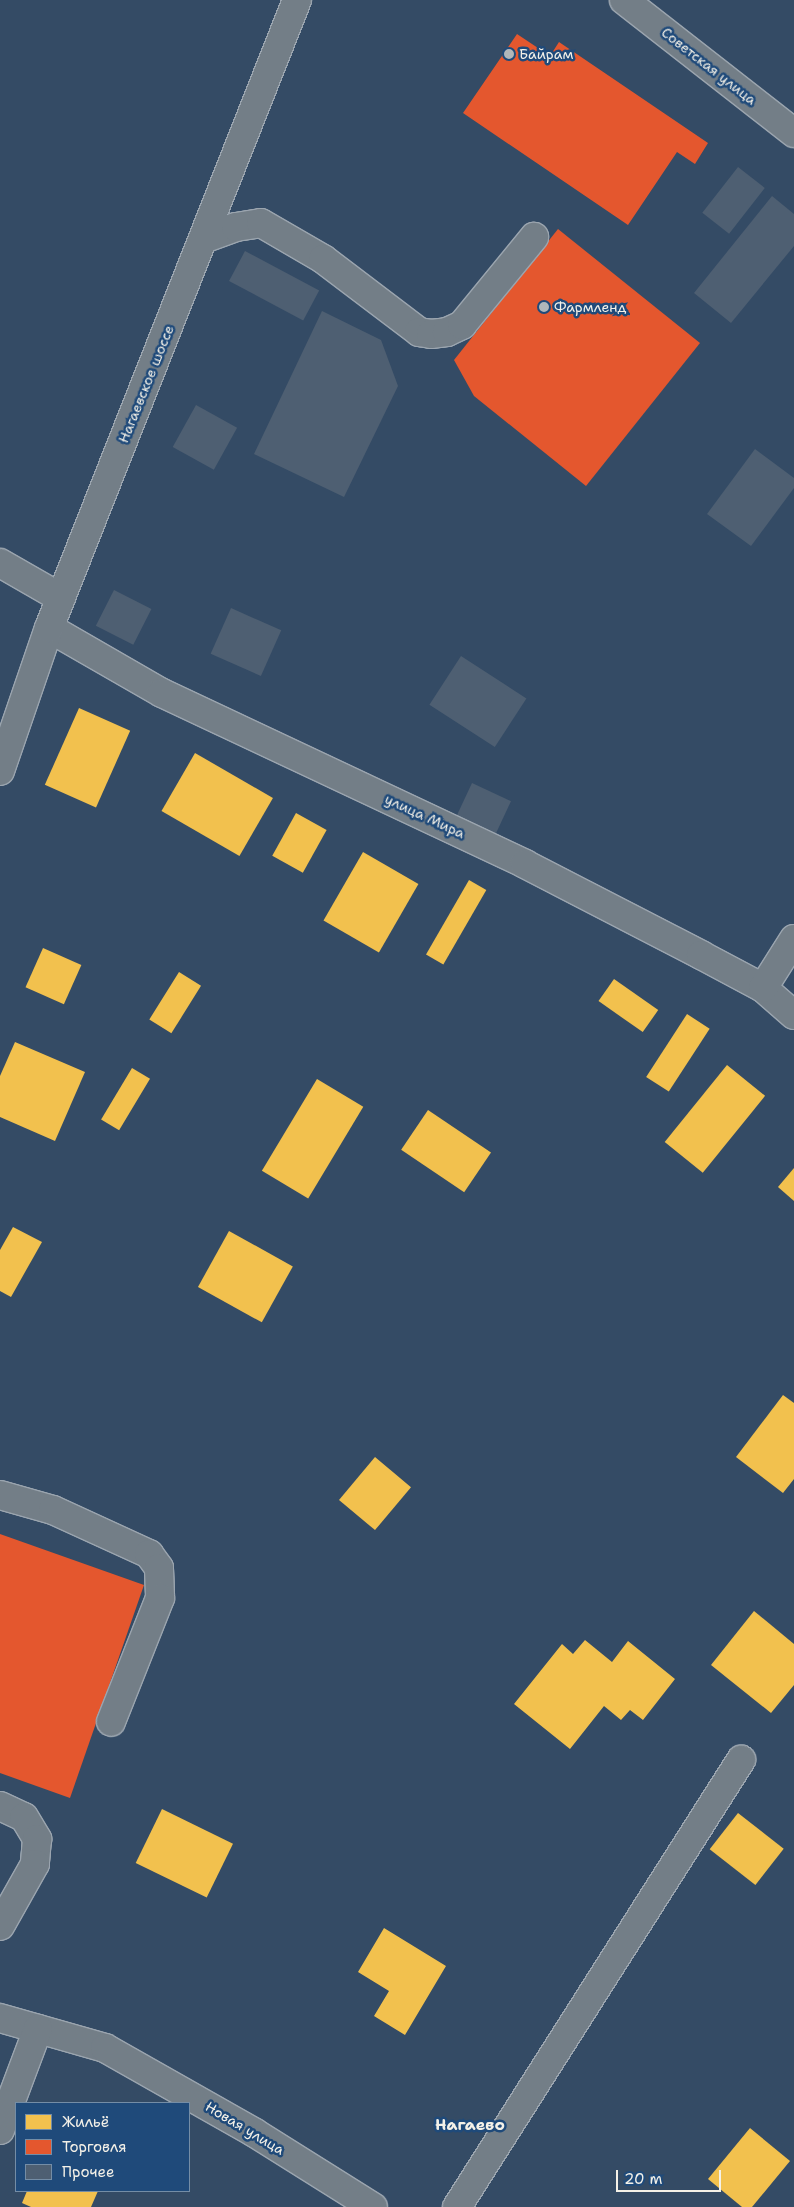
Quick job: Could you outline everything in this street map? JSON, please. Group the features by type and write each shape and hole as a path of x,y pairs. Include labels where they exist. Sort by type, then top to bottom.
{"street":[{"name":"Нагаевское шоссе","path":"0,771 61,598 297,0"},
{"name":"Советская улица","path":"624,0 794,133"},
{"path":"203,239 236,227 261,223 323,259 419,332 431,334 447,332 462,325 534,236"},
{"path":"0,563 61,598"},
{"name":"улица Мира","path":"50,628 162,693 525,864 763,988 794,1015"},
{"path":"763,988 794,939"},
{"path":"0,1496 54,1510 149,1554 159,1568 160,1598 111,1722"},
{"path":"457,2207 741,1760"},
{"path":"0,1806 24,1816 37,1839 35,1864 0,1926"},
{"name":"Новая улица","path":"0,2018 105,2048 255,2133 373,2207"},
{"path":"0,2130 38,2029"}],"building: Жильё":[{"path":"79,708 130,731 96,808 45,785"},
{"path":"195,753 273,798 239,856 162,811"},
{"path":"296,813 327,830 303,873 272,856"},
{"path":"363,852 418,884 379,952 324,920"},
{"path":"469,880 486,890 443,964 426,954"},
{"path":"43,948 81,965 64,1004 26,987"},
{"path":"179,972 201,986 171,1033 149,1019"},
{"path":"614,979 658,1010 643,1032 599,1001"},
{"path":"687,1014 710,1029 669,1092 646,1077"},
{"path":"15,1042 85,1072 55,1141 0,1117 0,1076"},
{"path":"727,1065 765,1096 703,1173 665,1142"},
{"path":"132,1068 150,1079 119,1130 101,1119"},
{"path":"317,1079 363,1107 308,1199 262,1171"},
{"path":"428,1110 491,1152 464,1192 401,1150"},
{"path":"794,1168 794,1201 778,1187"},
{"path":"13,1227 42,1242 11,1297 0,1291 0,1250"},
{"path":"229,1231 293,1266 262,1322 198,1287"},
{"path":"783,1395 794,1403 794,1479 783,1493 736,1457"},
{"path":"375,1457 411,1487 375,1530 339,1500"},
{"path":"754,1611 794,1644 794,1685 771,1713 711,1665"},
{"path":"585,1640 612,1662 628,1641 675,1679 643,1720 630,1710 621,1720 604,1706 570,1749 514,1704 562,1644 573,1654"},
{"path":"162,1809 233,1844 207,1898 136,1863"},
{"path":"738,1813 784,1849 755,1885 710,1849"},
{"path":"384,1928 446,1966 405,2035 374,2016 389,1991 358,1972"},
{"path":"750,2128 790,2161 752,2207 742,2207 708,2179"},
{"path":"27,2192 98,2192 91,2207 31,2207 22,2203"}],"building: Торговля":[{"path":"517,34 550,56 559,42 708,143 695,164 677,152 628,225 463,113"},
{"path":"558,229 700,343 586,486 474,396 454,360"},
{"path":"0,1534 144,1585 70,1798 0,1773"}],"building: Прочее":[{"path":"738,167 765,188 729,234 702,213"},
{"path":"772,196 794,214 794,246 731,323 694,293"},
{"path":"245,251 319,290 303,320 229,281"},
{"path":"322,311 381,340 398,386 344,497 254,454"},
{"path":"196,405 237,428 214,470 173,447"},
{"path":"755,449 794,478 794,488 751,546 707,514"},
{"path":"114,590 151,609 133,645 96,626"},
{"path":"231,608 281,630 261,676 211,654"},
{"path":"461,656 526,698 495,747 429,705"},
{"path":"472,783 511,801 494,837 456,818"}],"place":[{"name":"Байрам","path":"509,54"},
{"name":"Фармленд","path":"544,307"}],"district":[{"name":"Нагаево","path":"470,2125"}]}
